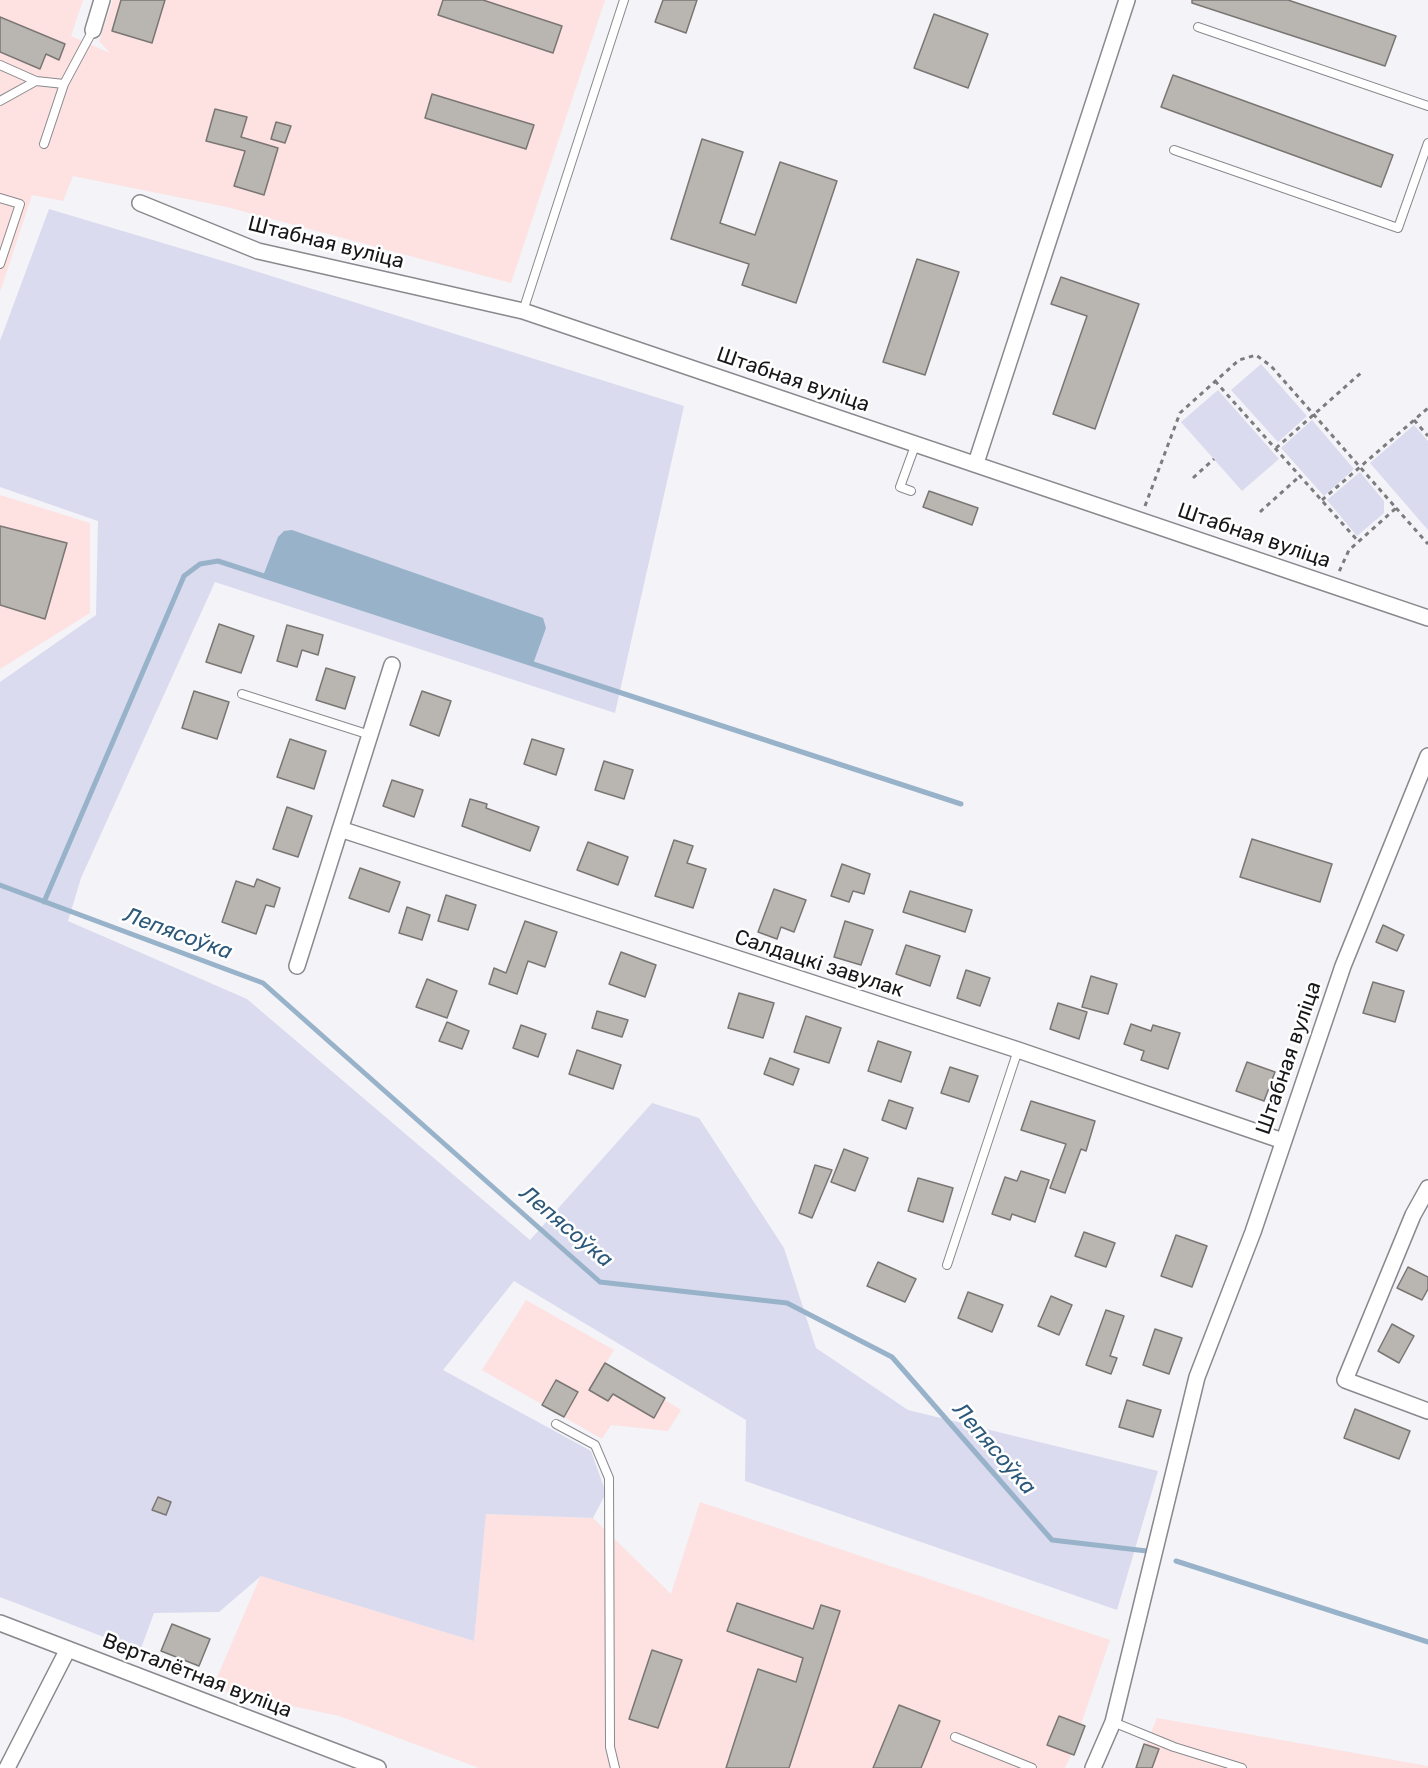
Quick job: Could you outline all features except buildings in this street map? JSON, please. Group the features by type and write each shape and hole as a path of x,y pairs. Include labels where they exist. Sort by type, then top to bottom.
{"street":[{"path":"93,30 102,0"},
{"path":"976,463 1127,0"},
{"name":"Штабная вуліца","path":"140,203 258,251 523,311 1428,618"},
{"path":"297,966 392,665"},
{"name":"Штабная вуліца","path":"1093,1768 1113,1722 1197,1377 1253,1232 1343,966 1428,756"},
{"name":"Салдацкі завулак","path":"340,829 1018,1050 1283,1141"},
{"path":"1428,1188 1413,1215 1345,1380 1428,1411"},
{"name":"Верталётная вуліца","path":"0,1623 378,1768"},
{"path":"7,1768 68,1649"}],"lane":[{"path":"523,311 624,0"},
{"path":"1198,27 1428,106"},
{"path":"44,144 64,84 93,30"},
{"path":"0,65 36,81 64,84"},
{"path":"0,101 36,81"},
{"path":"1174,150 1398,228 1427,148"},
{"path":"0,198 20,204 0,264"},
{"path":"911,491 900,487 916,443"},
{"path":"242,694 370,735"},
{"path":"947,1265 1018,1050"},
{"path":"556,1424 595,1445 609,1478 610,1747 615,1768"},
{"path":"1113,1722 1174,1747 1242,1768"},
{"path":"955,1737 1032,1768"}],"path":[{"path":"1140,519 1180,413 1239,360 1256,355 1264,358 1428,544"},
{"path":"1276,448 1362,372"},
{"path":"1215,381 1358,541"},
{"path":"1322,500 1428,408"},
{"path":"1414,420 1428,436"},
{"path":"1193,478 1214,459"},
{"path":"1260,512 1300,476"},
{"path":"1333,585 1349,550 1396,508"}],"shaded area":[{"path":"0,0 83,0 71,36 110,53 99,41 113,0 605,0 511,283 227,207 73,176 63,201 32,195 0,292"},
{"path":"49,209 233,264 684,406 615,713 215,582 81,878 68,921 247,999 530,1240 652,1103 699,1118 784,1248 816,1348 908,1410 1158,1471 1117,1610 745,1481 746,1420 514,1281 443,1370 591,1451 606,1493 593,1518 486,1514 474,1641 261,1576 219,1612 154,1613 140,1651 0,1597 0,682 96,615 98,521 0,487 0,341"},
{"path":"1261,364 1307,416 1278,442 1231,390"},
{"path":"1218,390 1279,459 1242,491 1181,422"},
{"path":"1312,420 1354,469 1324,496 1281,448"},
{"path":"1414,425 1428,441 1428,530 1370,463"},
{"path":"1360,472 1384,501 1384,513 1357,536 1327,500"},
{"path":"0,495 90,523 90,613 0,669"},
{"path":"292,530 543,618 546,628 533,664 263,576 278,537 284,531"},
{"path":"526,1300 614,1350 606,1363 681,1410 668,1431 611,1425 602,1439 482,1370"},
{"path":"700,1502 1110,1640 1081,1724 1085,1726 1065,1768 479,1768 339,1716 212,1689 261,1575 474,1641 486,1514 593,1518 671,1594"},
{"path":"1157,1718 1428,1766 1428,1768 1136,1768"}],"waterway":[{"path":"44,902 184,576 200,564 218,561 961,804"},
{"name":"Лепясоўка","path":"0,885 263,983 600,1282 787,1303 892,1357 1052,1540 1147,1551"},
{"name":"Лепясоўка","path":"1176,1561 1428,1642"}]}
